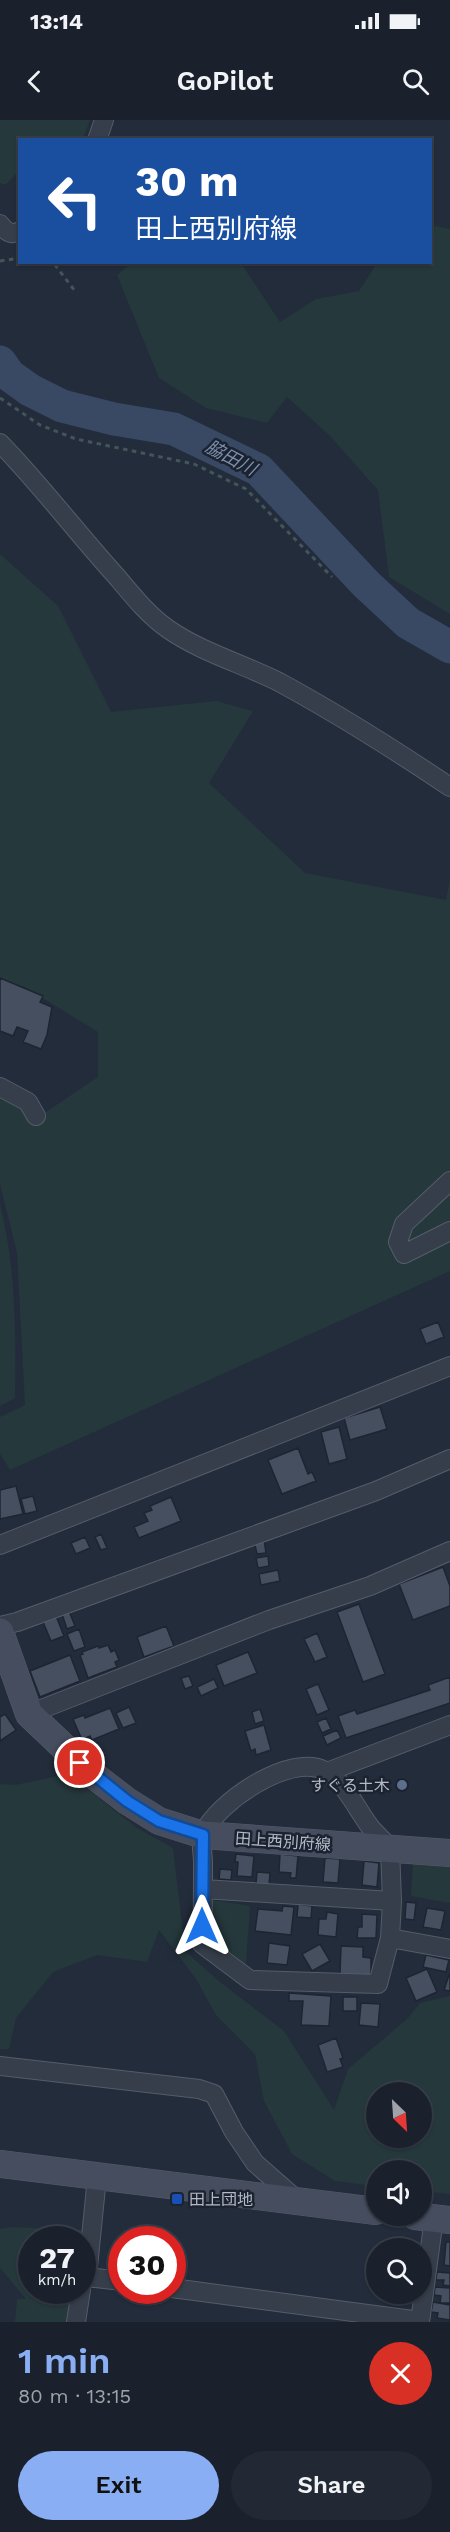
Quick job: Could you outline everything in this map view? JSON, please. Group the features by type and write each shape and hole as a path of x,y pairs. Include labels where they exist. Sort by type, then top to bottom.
{"street":[{"path":"97,138 104,120"},
{"path":"0,224 6,231 11,233 18,231"},
{"path":"0,443 140,604 166,628 186,640 279,682 384,743 450,787"},
{"path":"0,1087 28,1102 36,1116"},
{"path":"450,1180 404,1224 398,1242 404,1254 450,1231"},
{"path":"0,1545 450,1365"},
{"path":"0,1626 17,1622 364,1496 450,1459"},
{"path":"29,1714 269,1620 370,1586 450,1551"},
{"name":"田上西別府線","path":"0,1632 29,1714 93,1775 127,1801 159,1821 203,1835 450,1853"},
{"path":"327,1772 450,1725"},
{"path":"316,1767 327,1772 344,1789 371,1827 390,1848 392,1901 390,1938 378,1984 250,1980 202,1944 203,1835 237,1796 282,1771 316,1767"},
{"path":"203,1889 392,1901"},
{"path":"390,1938 450,1949"},
{"path":"0,2066 199,2089 214,2094 234,2132 255,2163 297,2200"},
{"path":"0,2164 366,2210"},
{"path":"91,2226 97,2177"},
{"path":"186,2290 420,2322 433,2218"},
{"path":"76,2322 79,2304"}],"path":[{"path":"0,261 18,258"},
{"path":"52,264 75,291"},
{"path":"0,398 40,425 76,439 194,464 246,489 332,577"}],"green space":[{"path":"0,120 90,120 83,138 18,138 18,172 5,185 0,183"},
{"path":"432,225 450,229 450,614 389,577 378,490 329,435 287,397 267,423 206,408 159,378 117,275 131,264 242,264 280,322 316,299 359,291 376,264 432,264"},
{"path":"0,554 58,606 111,712 216,701 253,711 209,783 305,873 446,900 450,880 450,1271 10,1470 0,1454 0,1417 25,1405 17,1253 0,1184 0,1089 43,1114 98,1077 98,1032 23,986 0,990"},
{"path":"0,1204 9,1252 14,1301 15,1398 0,1406"},
{"path":"68,1774 137,1828 173,1848 185,1951 220,1982 284,2031 334,2110 348,2069 407,2019 420,2003 450,1996 450,2194 432,2192 432,2160 366,2160 366,2185 335,2181 292,2154 264,2101 255,2054 216,2015 196,1979 159,1930 147,1962 97,1955 53,1972 16,2018 9,2049 0,2049 0,1784 15,1785"},
{"path":"413,1862 450,1865 450,1903 411,1896"},
{"path":"212,1900 250,1906 246,1964 212,1938"},
{"path":"18,2227 18,2289 0,2268 0,2229"},
{"path":"17,2299 18,2304 73,2304 71,2322 15,2322"}],"building":[{"path":"0,978 43,996 40,1002 52,1007 47,1035 41,1049 23,1042 28,1031 17,1027 13,1036 0,1031"},
{"path":"438,1322 444,1337 426,1344 420,1329"},
{"path":"380,1407 387,1429 350,1440 344,1418"},
{"path":"339,1427 347,1459 329,1464 321,1432"},
{"path":"298,1448 308,1474 312,1472 316,1481 282,1494 268,1460"},
{"path":"16,1486 23,1514 0,1519 0,1490"},
{"path":"33,1496 37,1511 25,1514 21,1499"},
{"path":"171,1497 181,1521 139,1538 134,1527 148,1521 144,1513 152,1510 150,1506"},
{"path":"101,1534 107,1548 101,1550 95,1537"},
{"path":"85,1537 90,1548 76,1554 71,1543"},
{"path":"264,1539 266,1553 257,1554 254,1541"},
{"path":"268,1556 269,1566 258,1568 256,1558"},
{"path":"443,1567 450,1586 450,1606 413,1620 399,1584"},
{"path":"278,1570 280,1581 261,1585 259,1574"},
{"path":"359,1604 385,1674 363,1682 337,1612"},
{"path":"69,1611 75,1626 67,1629 62,1614"},
{"path":"56,1616 64,1636 51,1641 43,1622"},
{"path":"166,1626 174,1646 144,1657 137,1637"},
{"path":"79,1629 85,1647 74,1651 67,1634"},
{"path":"317,1633 327,1657 315,1662 304,1639"},
{"path":"108,1645 111,1652 115,1650 119,1660 115,1662 117,1667 88,1678 80,1655 98,1646 99,1648"},
{"path":"248,1652 257,1673 224,1686 216,1665"},
{"path":"70,1655 80,1681 40,1697 30,1671"},
{"path":"189,1676 193,1686 185,1689 181,1678"},
{"path":"450,1677 450,1703 346,1738 338,1716 355,1710 357,1714 430,1690 428,1685"},
{"path":"214,1679 218,1688 201,1696 197,1687"},
{"path":"318,1684 329,1710 317,1715 306,1689"},
{"path":"129,1707 136,1723 123,1728 116,1713"},
{"path":"110,1708 119,1729 92,1740 90,1736 82,1740 73,1719 84,1715 85,1718"},
{"path":"260,1709 264,1721 255,1724 252,1712"},
{"path":"5,1714 16,1730 0,1741 0,1717"},
{"path":"326,1718 331,1729 322,1733 317,1722"},
{"path":"264,1725 271,1750 256,1755 255,1749 251,1751 245,1731"},
{"path":"337,1730 341,1738 327,1745 323,1736"},
{"path":"236,1854 254,1856 252,1877 237,1876"},
{"path":"280,1854 298,1856 296,1878 290,1878 291,1873 279,1872"},
{"path":"325,1858 340,1859 338,1883 323,1882"},
{"path":"364,1861 379,1863 377,1887 362,1885"},
{"path":"220,1869 232,1870 231,1880 219,1879"},
{"path":"257,1872 270,1873 269,1885 256,1884"},
{"path":"406,1902 416,1903 414,1920 405,1919"},
{"path":"298,1904 312,1906 311,1918 297,1917"},
{"path":"283,1906 294,1907 291,1935 255,1931 258,1909 282,1911"},
{"path":"427,1908 445,1911 441,1930 423,1927"},
{"path":"327,1912 338,1914 336,1937 318,1935 319,1919 326,1919"},
{"path":"362,1914 377,1915 376,1938 357,1938 358,1927 362,1927"},
{"path":"269,1943 290,1946 287,1965 267,1963"},
{"path":"320,1944 330,1961 312,1971 302,1954"},
{"path":"341,1946 363,1947 363,1957 371,1958 371,1975 340,1974"},
{"path":"426,1955 449,1960 446,1972 423,1967"},
{"path":"427,1969 437,1992 416,2001 406,1978"},
{"path":"450,1975 450,1991 444,1990"},
{"path":"289,1993 331,1996 329,2026 301,2025 303,2001 289,2001"},
{"path":"343,1997 357,1997 357,2011 343,2011"},
{"path":"361,2003 380,2004 378,2027 359,2025"},
{"path":"336,2038 343,2058 340,2059 343,2067 327,2072 318,2045"},
{"path":"446,2242 450,2242 450,2266 444,2265"},
{"path":"437,2272 450,2273 450,2286 443,2285 444,2280 436,2280"},
{"path":"435,2287 450,2288 450,2303 440,2303 441,2296 434,2295"},
{"path":"433,2302 450,2305 450,2320 437,2318 438,2313 431,2312"}],"waterway":[{"name":"脇田川","path":"0,362 9,375 30,390 62,406 114,419 174,429 259,470 366,584 408,623 450,647"}],"place":[{"name":"すぐる土木","path":"402,1785"},
{"name":"田上団地","path":"177,2199"}],"route":[{"path":"80,1763 127,1801 159,1821 203,1835 202,1926"}]}
